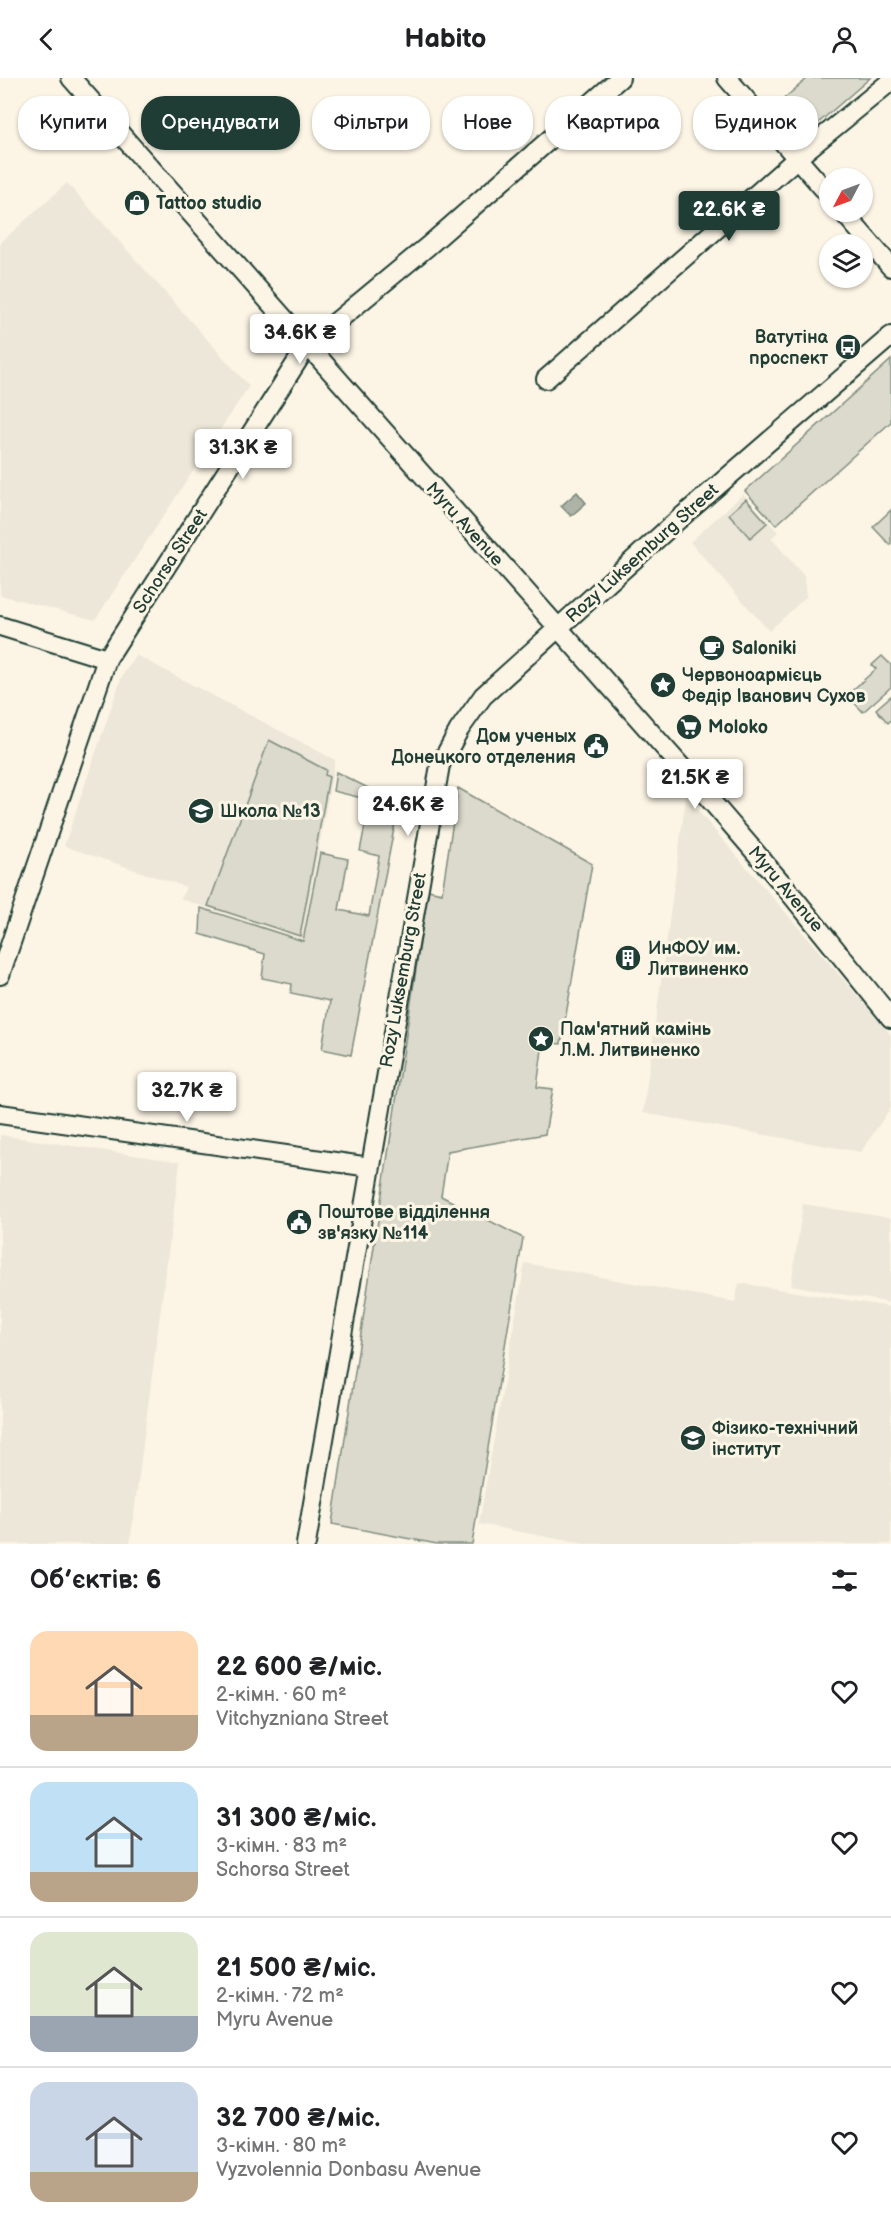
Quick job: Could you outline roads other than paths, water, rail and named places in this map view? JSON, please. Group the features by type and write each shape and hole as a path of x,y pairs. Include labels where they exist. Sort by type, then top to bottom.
{"street":[{"name":"Myru Avenue","path":"71,78 786,888 891,1018"},
{"name":"Schorsa Street","path":"0,975 107,658 307,346 428,246 620,78"},
{"path":"727,78 819,184"},
{"path":"546,379 797,159 891,81"},
{"path":"852,222 891,267"},
{"name":"Rozy Luksemburg Street","path":"306,1544 440,765 459,730 483,696 891,336"},
{"path":"0,626 107,658"},
{"path":"0,1114 370,1167"}],"place":[{"name":"Tattoo studio","path":"137,203"},
{"name":"Ватутіна проспект","path":"848,347"},
{"name":"Saloniki","path":"712,648"},
{"name":"Червоноармієць Федір Іванович Сухов","path":"663,685"},
{"name":"Moloko","path":"689,727"},
{"name":"Дом ученых Донецкого отделения","path":"596,746"},
{"name":"Школа №13","path":"201,811"},
{"name":"ИнФОУ им. Литвиненко","path":"628,958"},
{"name":"Пам'ятний камінь Л.М. Литвиненко","path":"541,1039"},
{"name":"Поштове відділення зв'язку №114","path":"299,1222"},
{"name":"Фізико-технічний інститут","path":"693,1438"}]}
